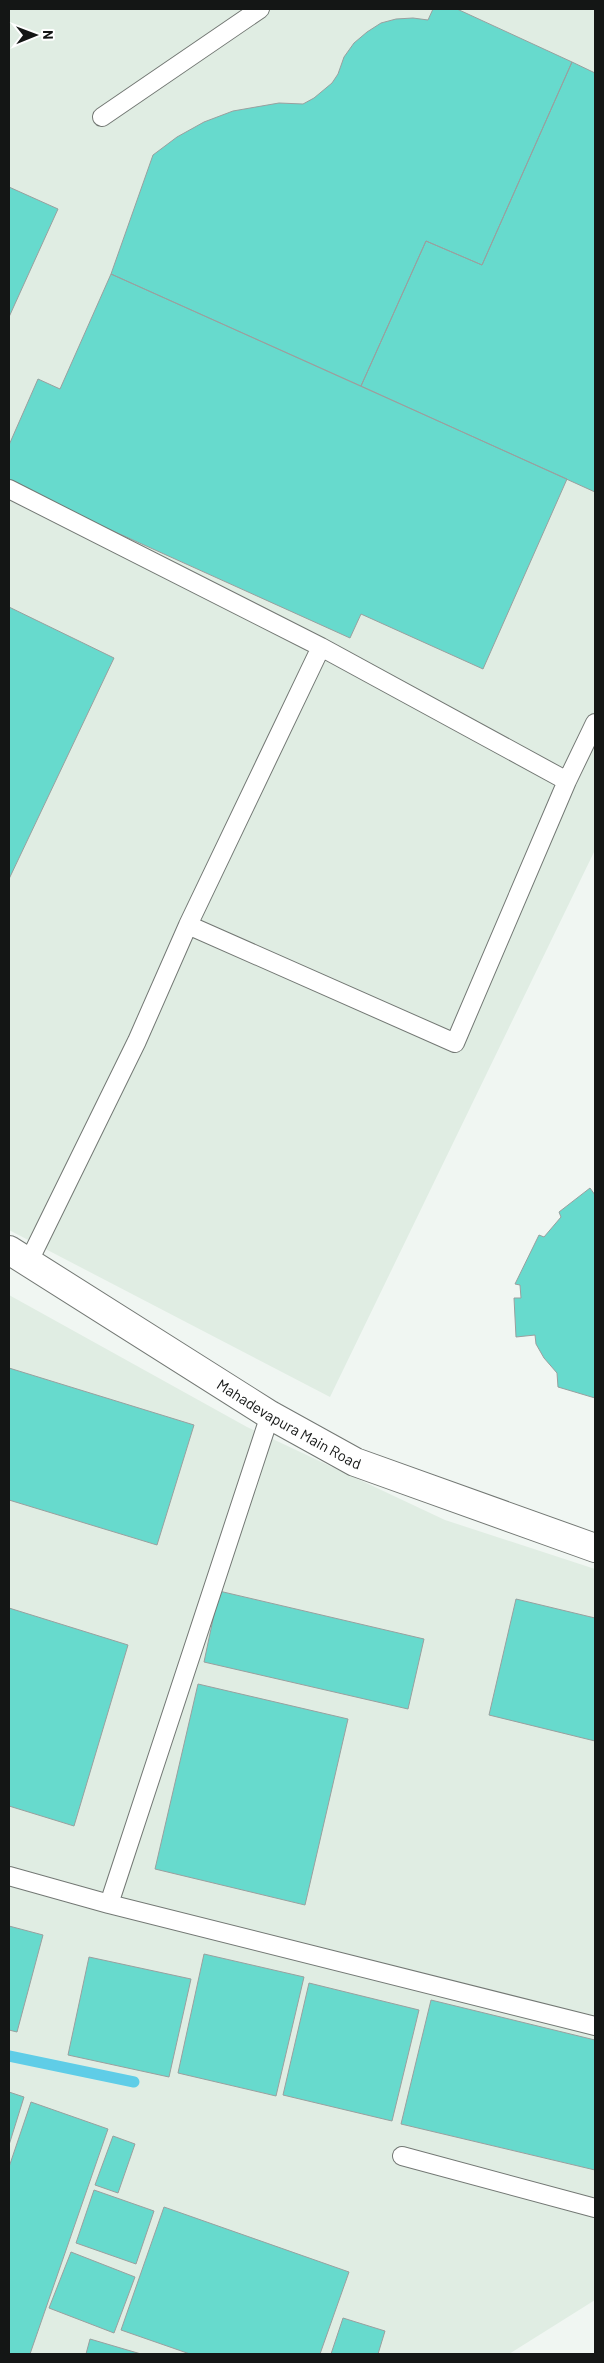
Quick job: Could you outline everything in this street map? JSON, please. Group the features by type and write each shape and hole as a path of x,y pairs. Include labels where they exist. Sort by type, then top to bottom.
{"street":[{"name":"Mahadevapura Main Road","path":"19,1256 270,1415 355,1462 595,1548"}],"lane":[{"path":"102,117 260,9"},
{"path":"9,489 321,648 568,781"},
{"path":"19,1256 137,1041 188,925 321,648"},
{"path":"188,925 455,1043 595,723"},
{"path":"109,1904 270,1415"},
{"path":"9,1876 109,1904 595,2026"},
{"path":"402,2156 595,2208"}],"shaded area":[{"path":"9,9 595,9 595,850 330,1397 9,1230"},
{"path":"9,1295 247,1427 445,1520 595,1569 595,2300 509,2354 9,2354"}],"building":[{"path":"433,9 457,9 572,62 482,265 426,241 361,386 111,274 153,155 177,137 204,122 233,111 279,103 303,104 314,98 332,83 338,74 344,57 354,43 367,32 381,23 396,19 413,18 428,20"},
{"path":"572,62 595,73 595,492 361,386 426,241 482,265"},
{"path":"9,187 58,209 9,317"},
{"path":"111,274 567,479 483,669 361,614 350,638 9,484 9,445 38,379 60,389"},
{"path":"9,607 114,658 9,879"},
{"path":"590,1188 595,1195 595,1398 558,1387 557,1373 544,1358 536,1344 535,1335 516,1337 514,1298 521,1298 520,1285 515,1284 539,1235 544,1237 561,1217 559,1212"},
{"path":"9,1368 194,1425 157,1545 9,1500"},
{"path":"219,1591 424,1639 408,1709 204,1662"},
{"path":"516,1599 595,1618 595,1741 489,1715"},
{"path":"9,1608 128,1645 74,1826 9,1806"},
{"path":"198,1684 348,1719 305,1905 155,1869"},
{"path":"9,1926 43,1935 17,2032 9,2030"},
{"path":"204,1954 304,1977 276,2096 178,2073"},
{"path":"89,1957 191,1979 169,2077 68,2055"},
{"path":"309,1983 419,2010 392,2121 283,2095"},
{"path":"431,2000 595,2040 595,2170 401,2124"},
{"path":"9,2092 24,2097 9,2145"},
{"path":"31,2102 108,2129 30,2354 9,2354 9,2167"},
{"path":"113,2136 135,2144 118,2193 95,2185"},
{"path":"94,2190 154,2211 136,2264 76,2243"},
{"path":"164,2207 349,2272 320,2354 190,2354 121,2330"},
{"path":"71,2252 135,2277 114,2333 49,2308"},
{"path":"343,2318 385,2331 378,2354 331,2354"},
{"path":"90,2339 141,2354 86,2354"}],"waterway":[{"path":"9,2056 134,2082"}]}
